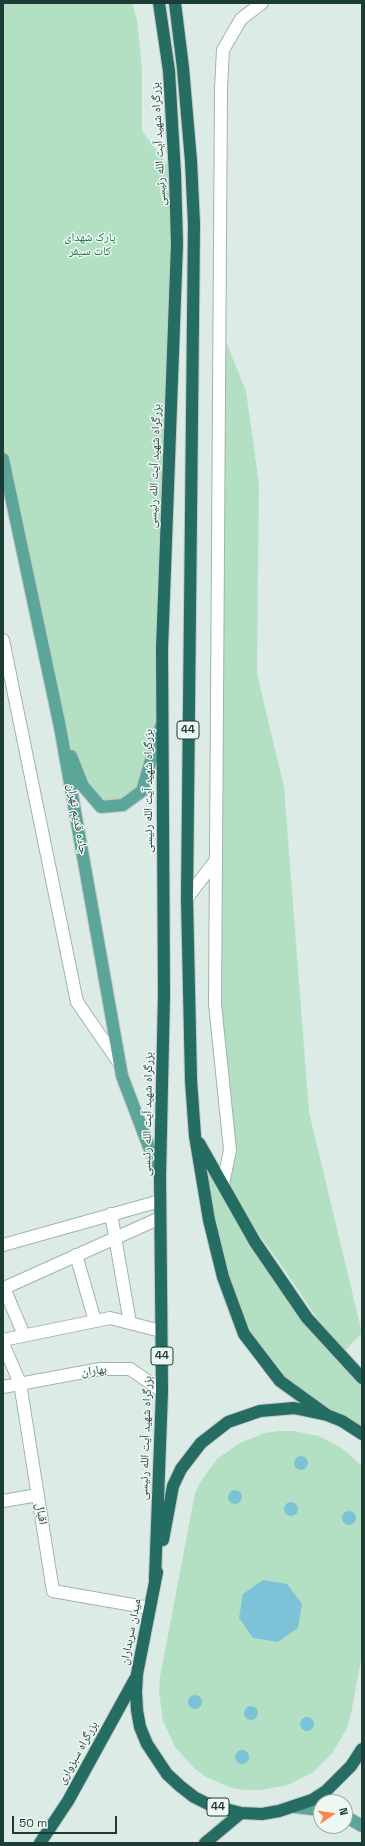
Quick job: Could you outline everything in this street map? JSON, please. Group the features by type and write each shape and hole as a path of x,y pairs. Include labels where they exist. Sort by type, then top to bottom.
{"highway":[{"name":"بزرگراه شهید آیت الله رئیسی","path":"155,1580 162,1391 160,1176 164,995 162,649 177,244 169,71 159,3"},
{"name":"44","path":"175,3 188,130 194,224 187,898 190,1080 195,1136 209,1220 223,1277 244,1334 280,1381 327,1415"},
{"path":"171,417 175,412 181,410 187,411 191,418"},
{"path":"195,1136 255,1242 307,1318 362,1378"},
{"name":"میدان سربداران","path":"362,1434 342,1421 327,1415 294,1408 260,1411 228,1422 201,1443 181,1469 173,1486 137,1674 136,1692 140,1727 156,1760 167,1774 180,1786 210,1805 241,1813 262,1814 279,1811 296,1807 316,1797 340,1780 362,1749"},
{"name":"بزرگراه سبزواری","path":"40,1843 68,1801 137,1674"},
{"name":"44","path":"205,1843 241,1813"}],"main road":[{"name":"جاده قدیم تهران","path":"3,459 60,727 122,1076 160,1176"},
{"path":"60,727 82,786 101,807 123,805 142,791 162,720"},
{"path":"296,1807 313,1809"},
{"path":"353,1821 362,1826"}],"street":[{"path":"223,1184 230,1150 214,1004 219,276 223,50 241,19 262,3"},
{"path":"3,640 6,675 77,1002 120,1064"},
{"path":"187,898 216,860"},
{"path":"3,1245 160,1201"},
{"path":"111,1214 130,1323"},
{"path":"24,1335 4,1288 160,1218"},
{"path":"76,1255 95,1321"},
{"path":"3,1340 110,1318 161,1331"},
{"name":"اقبال","path":"3,1344 20,1383 53,1591 150,1608"},
{"name":"بهاران","path":"3,1387 100,1369 130,1369 162,1391"},
{"path":"3,1501 38,1495"}],"green space":[{"name":"پارک شهدای کات سیفر","path":"3,3 132,3 137,20 142,69 142,131 175,174 163,720 142,791 101,807 83,786 60,727 3,459"},
{"path":"219,324 246,391 259,484 257,674 284,787 309,1112 362,1333 341,1355 362,1378 362,1435 280,1381 244,1334 222,1274 198,1158 222,1184 230,1150 215,1004","holes":["226,1189 284,1269 339,1351 255,1242"]},
{"path":"293,1431 319,1436 343,1449 362,1466 362,1654 347,1728 333,1752 313,1772 288,1785 260,1790 246,1790 232,1788 206,1777 194,1768 175,1747 163,1721 159,1692 160,1677 195,1493 201,1481 217,1459 240,1443 265,1433"}],"water":[{"path":"298,1456 304,1456 308,1460 308,1466 304,1470 298,1470 294,1466 294,1460"},
{"path":"232,1490 238,1490 242,1494 242,1500 238,1504 232,1504 228,1500 228,1494"},
{"path":"288,1502 294,1502 298,1506 298,1512 294,1516 288,1516 284,1512 284,1506"},
{"path":"346,1511 352,1511 356,1515 356,1521 352,1525 346,1525 342,1521 342,1515"},
{"path":"263,1580 287,1584 302,1604 298,1628 278,1642 253,1638 239,1618 243,1594"},
{"path":"192,1695 198,1695 202,1699 202,1705 198,1709 192,1709 188,1705 188,1699"},
{"path":"248,1706 254,1706 258,1710 258,1716 254,1720 248,1720 244,1716 244,1710"},
{"path":"304,1717 310,1717 314,1721 314,1727 310,1731 304,1731 300,1727 300,1721"},
{"path":"239,1750 245,1750 249,1754 249,1760 245,1764 239,1764 235,1760 235,1754"}]}
